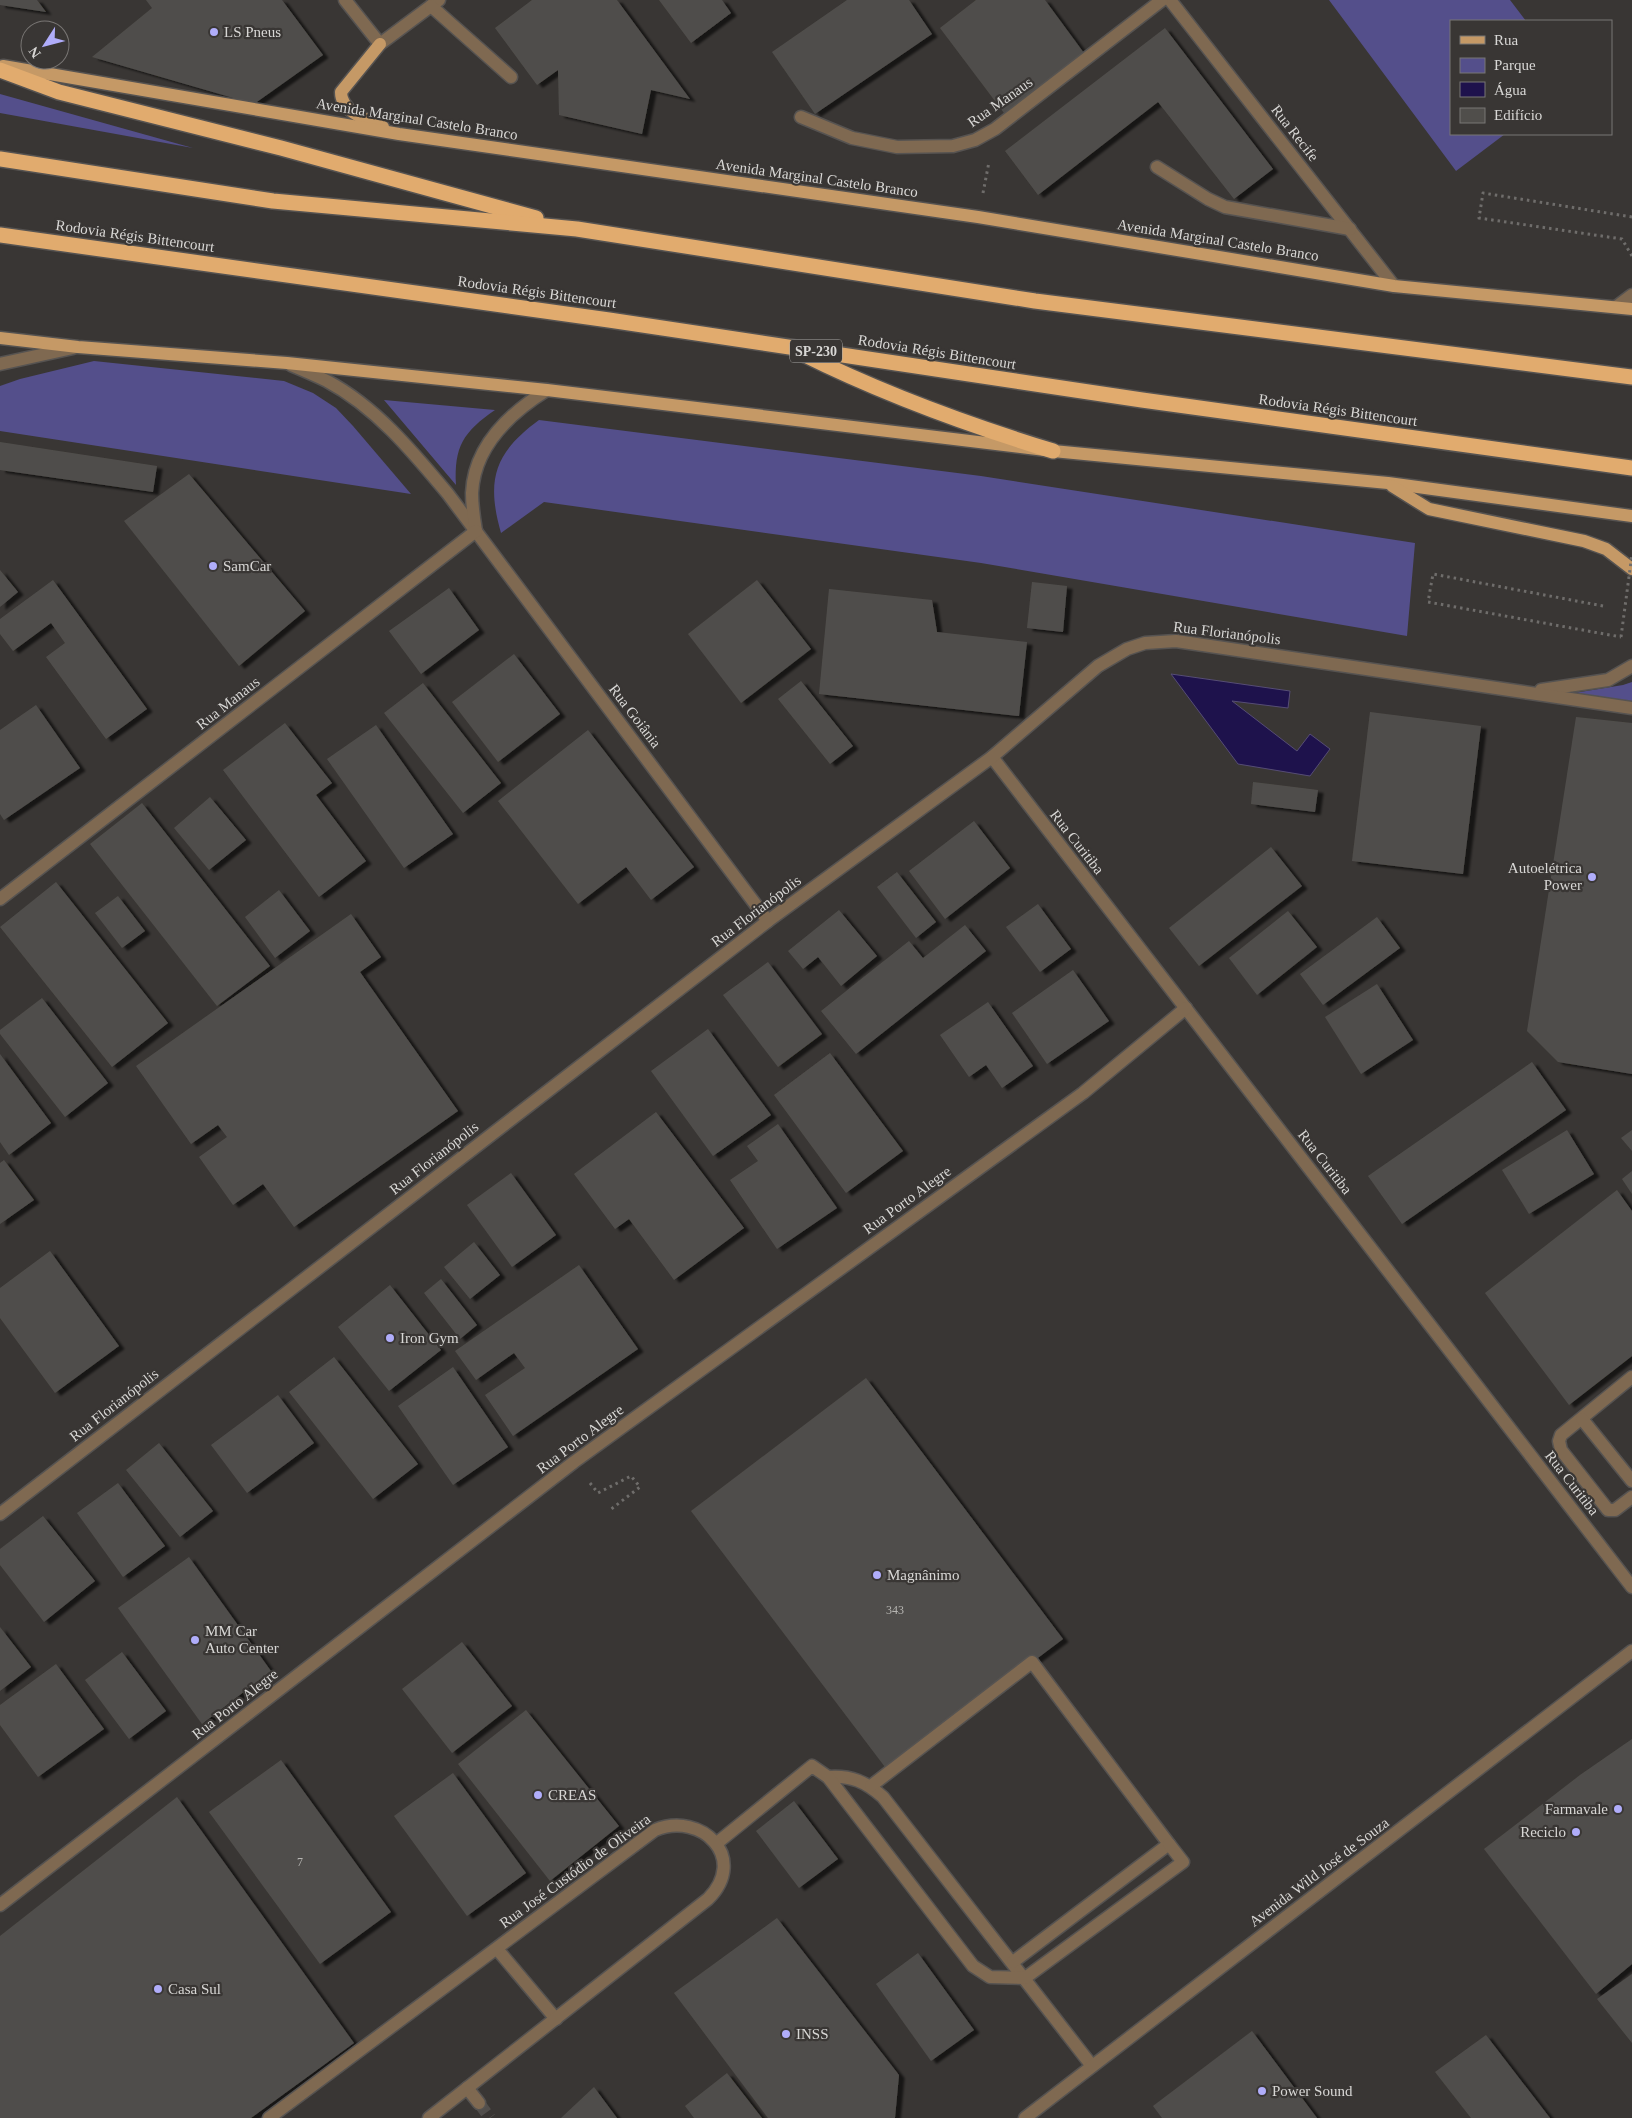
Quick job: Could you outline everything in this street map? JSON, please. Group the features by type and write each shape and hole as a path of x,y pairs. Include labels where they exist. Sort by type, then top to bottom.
{"highway":[{"path":"0,70 59,92 281,148 576,229"},
{"path":"0,159 274,201 576,229 1035,301 1632,377"},
{"name":"Rodovia Régis Bittencourt","path":"0,235 609,320 1142,400 1632,468"},
{"path":"788,347 896,398 1052,451"}],"main road":[{"path":"380,44 341,92 341,100 349,110 399,134"},
{"name":"Avenida Marginal Castelo Branco","path":"0,66 399,134 978,217 1394,286 1632,309"},
{"path":"0,338 78,347 287,363 547,390 1052,451 1388,483 1632,516"},
{"path":"1388,483 1429,509 1584,541 1606,549 1632,570"}],"street":[{"path":"345,0 380,44 435,3 511,78"},
{"name":"Rua Manaus","path":"801,117 852,138 897,147 953,146 975,140 995,129 1162,0"},
{"name":"Rua Recife","path":"1170,0 1394,286"},
{"path":"1157,167 1208,199 1225,206 1350,229"},
{"path":"1616,307 1632,295"},
{"path":"0,364 78,347"},
{"name":"Rua Goiânia","path":"287,363 327,381 358,400 418,458 476,531 768,921"},
{"path":"476,531 472,493 475,472 483,452 497,430 516,412 547,390"},
{"name":"Rua Manaus","path":"0,899 476,531"},
{"name":"Rua Florianópolis","path":"0,1514 768,921 992,757 1098,666 1127,649 1161,641 1199,644 1632,708"},
{"path":"1526,692 1600,683 1616,677 1632,666"},
{"name":"Rua Curitiba","path":"992,757 1632,1587"},
{"name":"Rua Porto Alegre","path":"0,1905 574,1462 1083,1093 1186,1008"},
{"path":"1632,1378 1561,1435 1559,1441 1560,1450 1608,1510 1614,1510 1632,1498"},
{"path":"1582,1418 1632,1482"},
{"name":"Avenida Wild José de Souza","path":"1025,2118 1632,1651"},
{"path":"429,2118 716,1891 722,1880 724,1868 722,1853 717,1843 812,1766 828,1777 973,1966 990,1977 1025,1978 1183,1862 1032,1662 870,1786"},
{"path":"828,1777 852,1778 870,1786 894,1810 1092,2066"},
{"name":"Rua José Custódio de Oliveira","path":"269,2118 655,1830 668,1825 685,1825 701,1832 717,1843"},
{"path":"1013,1962 1169,1844"},
{"path":"497,1949 556,2018"},
{"path":"467,2088 479,2103"}],"path":[{"path":"978,217 995,129"},
{"path":"1632,217 1483,193 1479,218 1622,239 1632,256"},
{"path":"1602,606 1433,574 1428,602 1622,637 1632,554"},
{"path":"574,1462 598,1494 631,1476 640,1487 610,1510"}],"green space":[{"path":"1329,0 1510,0 1525,20 1450,20 1450,135 1504,135 1456,171"},
{"path":"0,94 193,148 0,113"},
{"path":"94,361 284,381 313,393 336,408 411,494 0,431 0,386 20,379"},
{"path":"384,400 495,410 468,433 463,442 457,460 456,485"},
{"path":"539,420 981,476 1415,543 1407,636 981,563 544,502 501,533 494,498 498,469 503,456 512,444"},
{"path":"1632,682 1632,702 1568,694 1623,685"}],"water":[{"path":"1171,674 1290,691 1288,708 1232,701 1297,751 1310,734 1330,749 1310,776 1238,764"}],"building":[{"path":"0,0 37,0 46,12 0,5"},
{"name":"LS Pneus","path":"146,0 282,0 323,55 254,104 92,57 152,8"},
{"path":"532,0 617,0 690,99 651,90 642,134 559,115 558,70 537,85 495,28"},
{"path":"659,0 722,0 731,13 691,43"},
{"path":"847,0 909,0 932,34 815,114 772,52"},
{"path":"976,0 1045,0 1084,53 1004,113 940,28"},
{"path":"1165,28 1273,169 1234,199 1158,102 1038,195 1005,151"},
{"path":"0,442 157,466 153,492 0,470"},
{"name":"SamCar","path":"189,474 305,611 239,666 124,521"},
{"path":"0,570 18,592 0,607"},
{"path":"53,580 147,709 106,739 46,657 65,643 51,623 13,651 0,634 0,619"},
{"path":"757,580 811,649 741,703 688,634"},
{"path":"1032,582 1067,586 1063,632 1027,628"},
{"path":"449,588 479,630 421,674 389,631"},
{"path":"829,589 932,600 937,632 1027,642 1019,716 819,694"},
{"path":"514,654 560,714 498,762 452,702"},
{"path":"801,681 853,746 830,764 778,699"},
{"path":"423,683 501,783 463,813 384,713"},
{"path":"36,705 80,768 4,820 0,814 0,730"},
{"path":"1370,712 1481,726 1463,874 1352,861"},
{"name":"Autoelétrica Power","path":"1576,717 1632,723 1632,1074 1558,1062 1527,1031"},
{"path":"285,723 332,783 316,795 366,861 319,897 223,770"},
{"path":"376,725 453,834 404,868 327,759"},
{"path":"588,730 694,867 651,900 626,867 578,904 498,801"},
{"path":"1253,782 1318,790 1315,812 1251,804"},
{"path":"210,797 246,840 209,870 174,828"},
{"path":"142,803 270,966 217,1006 90,844"},
{"path":"974,821 1010,868 945,919 909,871"},
{"path":"1271,847 1302,886 1199,966 1169,928"},
{"path":"897,872 936,922 916,938 877,887"},
{"path":"56,882 168,1023 112,1067 0,927"},
{"path":"279,890 310,931 275,958 245,917"},
{"path":"118,896 145,931 122,948 95,913"},
{"path":"1038,904 1071,949 1040,972 1006,927"},
{"path":"839,910 877,956 841,986 818,957 803,969 788,951"},
{"path":"1288,911 1317,947 1257,995 1229,958"},
{"path":"351,914 381,957 360,972 458,1111 294,1227 263,1184 233,1205 199,1157 227,1137 218,1125 191,1144 136,1066"},
{"path":"1377,917 1400,948 1323,1005 1300,974"},
{"path":"965,925 986,951 856,1054 821,1011 909,941 923,958"},
{"path":"768,962 822,1034 778,1067 723,995"},
{"path":"1073,970 1109,1021 1047,1064 1012,1013"},
{"path":"1377,984 1413,1040 1361,1074 1325,1017"},
{"path":"42,998 108,1083 65,1117 0,1034 0,1030"},
{"path":"988,1002 1033,1066 1002,1088 986,1065 969,1077 940,1035"},
{"path":"708,1029 771,1115 713,1156 651,1071"},
{"path":"830,1053 903,1151 846,1193 774,1095"},
{"path":"0,1054 51,1123 9,1155 0,1142"},
{"path":"1532,1062 1566,1110 1402,1224 1368,1176"},
{"path":"656,1112 744,1228 674,1280 629,1219 615,1229 574,1174"},
{"path":"778,1124 837,1208 777,1249 730,1180 758,1161 747,1146"},
{"path":"1567,1130 1594,1174 1529,1214 1502,1170"},
{"path":"1632,1130 1632,1151 1621,1138"},
{"path":"4,1160 34,1200 0,1224 0,1163"},
{"path":"1632,1171 1632,1194 1622,1179"},
{"path":"511,1173 556,1235 512,1267 467,1205"},
{"path":"1617,1190 1632,1211 1632,1356 1569,1405 1485,1293"},
{"path":"474,1242 500,1275 470,1299 444,1267"},
{"path":"50,1251 119,1346 55,1393 0,1318 0,1288"},
{"path":"579,1265 638,1349 513,1436 485,1395 525,1368 514,1353 476,1380 455,1351"},
{"path":"441,1279 477,1325 460,1339 424,1293"},
{"name":"Iron Gym","path":"390,1285 441,1350 389,1391 338,1327"},
{"path":"334,1357 418,1464 373,1499 289,1392"},
{"path":"453,1367 508,1447 453,1485 398,1406"},
{"name":"Magnânimo","path":"866,1378 1063,1639 888,1771 691,1511"},
{"path":"278,1395 314,1443 247,1493 211,1445"},
{"path":"159,1443 213,1511 180,1537 126,1470"},
{"path":"118,1483 165,1546 123,1577 77,1513"},
{"path":"43,1516 95,1581 44,1622 0,1565 0,1549"},
{"name":"MM Car Auto Center","path":"189,1557 271,1671 202,1724 118,1608"},
{"path":"0,1627 31,1667 0,1691"},
{"path":"462,1642 512,1706 452,1753 402,1689"},
{"path":"122,1652 166,1711 129,1739 85,1680"},
{"path":"56,1664 104,1729 38,1777 0,1725 0,1705"},
{"name":"CREAS","path":"526,1710 619,1826 550,1881 458,1764"},
{"path":"1632,1739 1632,1964 1596,1994 1484,1849 1580,1775"},
{"path":"281,1760 391,1912 320,1964 209,1812"},
{"path":"453,1773 526,1873 467,1916 394,1816"},
{"name":"Casa Sul","path":"177,1797 354,2043 251,2118 0,2118 0,1936"},
{"path":"794,1801 838,1859 799,1888 756,1831"},
{"name":"INSS","path":"777,1918 899,2075 895,2118 768,2118 674,1993"},
{"path":"918,1953 974,2030 931,2061 876,1984"},
{"path":"1632,1974 1632,2043 1597,1999"},
{"name":"Power Sound","path":"1252,2031 1317,2118 1162,2118 1153,2106"},
{"path":"1486,2035 1550,2118 1471,2118 1435,2072"},
{"path":"727,2073 762,2118 694,2118 685,2106"},
{"path":"594,2087 617,2118 561,2118"}],"tunnel":[{"path":"479,2103 490,2118"}],"place":[{"name":"LS Pneus","path":"214,32"},
{"name":"SamCar","path":"213,566"},
{"name":"Autoelétrica Power","path":"1592,877"},
{"name":"Iron Gym","path":"390,1338"},
{"name":"Magnânimo","path":"877,1575"},
{"name":"MM Car Auto Center","path":"195,1640"},
{"name":"CREAS","path":"538,1795"},
{"name":"Farmavale","path":"1618,1809"},
{"name":"Reciclo","path":"1576,1832"},
{"name":"Casa Sul","path":"158,1989"},
{"name":"INSS","path":"786,2034"},
{"name":"Power Sound","path":"1262,2091"}]}
